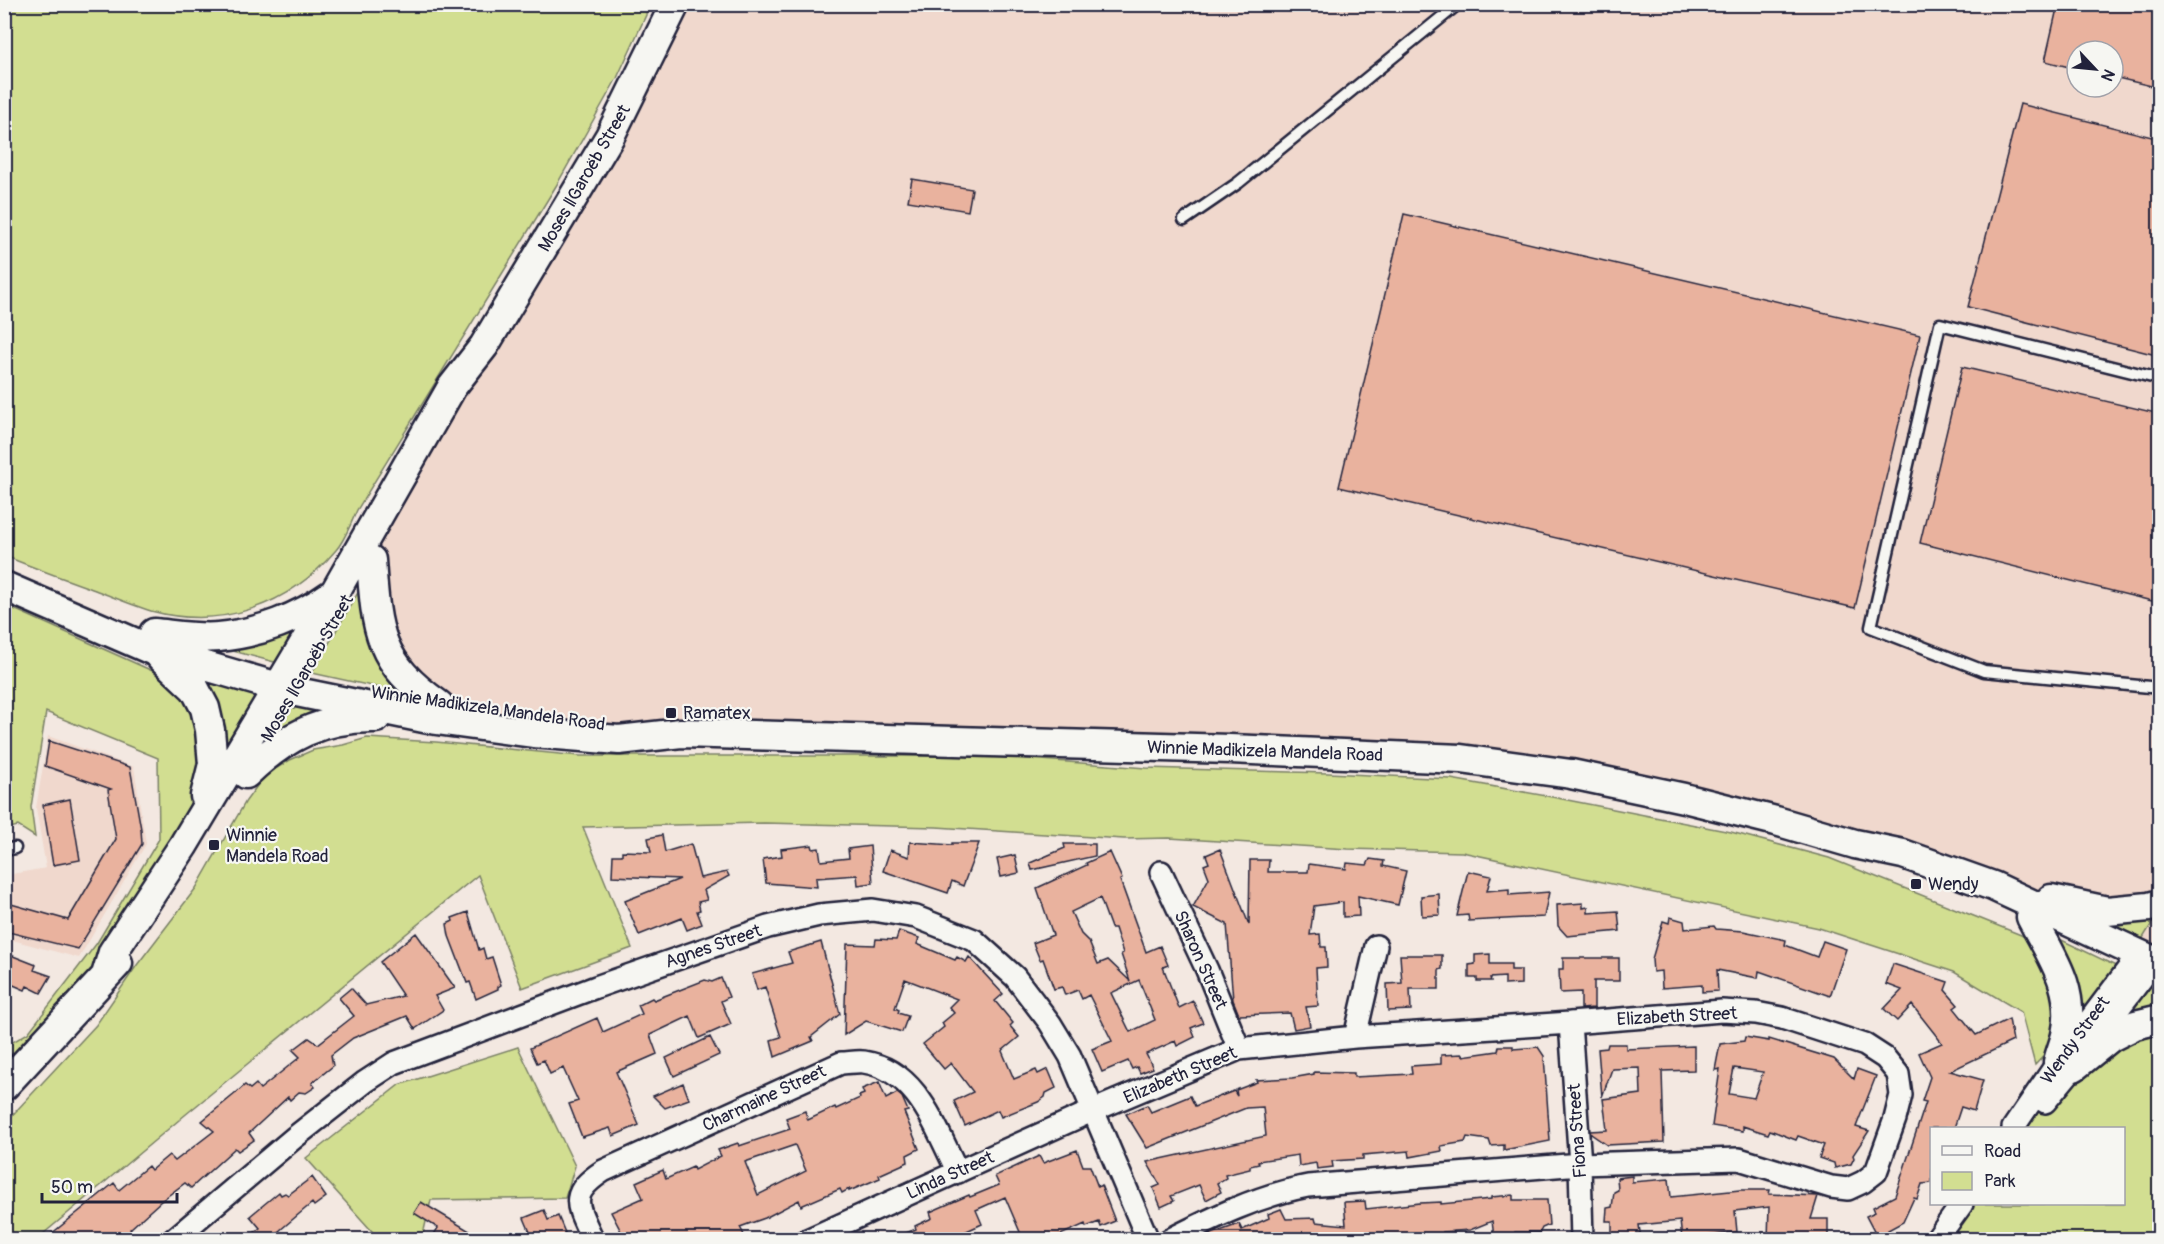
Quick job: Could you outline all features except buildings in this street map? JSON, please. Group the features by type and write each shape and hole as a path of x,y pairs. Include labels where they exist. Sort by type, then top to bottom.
{"main road":[{"name":"Moses ǁGaroëb Street","path":"4,1086 131,949 167,900 246,774 288,683 335,592 452,387 484,346 610,136 675,4"},
{"name":"Moses ǁGaroëb Street","path":"106,975 113,952 199,818 371,560 464,392 484,346"},
{"path":"371,560 375,619 382,642 394,664 434,712"},
{"name":"Winnie Madikizela Mandela Road","path":"4,576 154,642"},
{"name":"Winnie Madikizela Mandela Road","path":"4,586 154,642 288,683 572,737 619,740 665,734 1207,748 1461,759 1571,774 1684,798 1855,844 1903,854 1993,886 2148,967"},
{"path":"154,642 217,637 258,630 316,606 335,592"},
{"path":"154,642 195,689 205,708 210,730 213,764 199,818"},
{"path":"246,774 281,744 306,730 331,721 434,712"},
{"name":"Winnie Madikizela Mandela Road","path":"1855,844 1898,867 2031,917 2148,967"},
{"path":"1993,886 2107,911 2160,904"},
{"path":"2031,917 2060,971 2067,990 2066,1064"},
{"path":"2066,1064 2135,1025 2160,1019"}],"street":[{"name":"Sharon Street","path":"1161,872 1207,970 1239,1049"},
{"name":"Agnes Street","path":"173,1239 304,1130 378,1072 394,1063 596,987 768,927 819,915 873,910 916,917 974,940 1015,976 1050,1023 1070,1056 1148,1239"},
{"path":"1355,1037 1376,946"},
{"name":"Wendy Street","path":"2014,1127 2148,967"},
{"name":"Elizabeth Street","path":"1092,1111 1239,1049 1355,1037 1722,1011 1756,1012 1782,1018 1865,1045 1885,1058 1898,1074 1901,1095 1876,1172 1863,1182 1848,1189 1831,1187 1738,1159 1580,1164 1308,1186 1287,1190 1204,1222 1168,1239"},
{"name":"Fiona Street","path":"1570,1023 1580,1164 1582,1239"},
{"name":"Charmaine Street","path":"593,1239 578,1206 578,1195 586,1183 603,1171 841,1063 863,1061 888,1069 903,1078 919,1098 958,1172"},
{"name":"Wendy Street","path":"2024,1127 2066,1064"},
{"name":"Linda Street","path":"807,1239 1092,1111"},
{"path":"1936,1239 1961,1205"}],"lane":[{"path":"1184,220 1238,183 1458,4"},
{"path":"2160,379 1940,324 1870,627 1984,671 2160,688"}],"shaded area":[{"path":"671,5 2159,5 2159,980 2074,923 1993,886 1566,769 622,726 439,705 394,664 371,560 437,442"},
{"path":"48,736 134,767 146,844 79,958 5,938 4,872 12,874 46,868 36,808"}],"green space":[{"path":"4,5 647,5 646,15 617,78 556,186 357,510 342,541 317,569 297,586 252,609 228,615 203,617 177,616 151,611 5,556"},
{"path":"364,582 413,695 312,673"},
{"path":"5,605 166,677 191,710 197,726 199,765 188,813 95,971 5,1074 5,1044 8,1045 28,1033 97,943 159,839 158,758 46,712 31,807 35,837 18,826 5,829 4,701 8,699 4,697"},
{"path":"304,620 282,664 218,647"},
{"path":"191,671 267,691 222,769"},
{"path":"295,698 350,710 270,741"},
{"path":"367,738 436,742 580,756 989,756 1146,768 1451,779 1552,797 1731,832 1829,858 2021,935 2030,940 2055,979 2054,1045 2035,1065 2021,1012 1954,972 1819,928 1462,852 1348,849 1169,838 1124,839 936,827 764,823 583,827 632,948 522,988 478,875 37,1239 5,1239 4,1124 96,1025 137,965 196,888 246,801 265,775 313,750"},
{"path":"2159,912 2138,946 2072,913"},
{"path":"2047,933 2120,968 2076,1027"},
{"path":"2147,982 2159,989 2159,1011 2114,1026"},
{"path":"2159,1030 2159,1239 1936,1240 1961,1205 2125,1205 2125,1127 2024,1127 2074,1067 2120,1040"},
{"path":"518,1047 575,1166 565,1198 431,1200 422,1239 380,1240 306,1158 399,1085"}],"place":[{"name":"Ramatex","path":"671,713"},
{"name":"Winnie Mandela Road","path":"214,845"},
{"name":"Wendy","path":"1916,884"}]}
